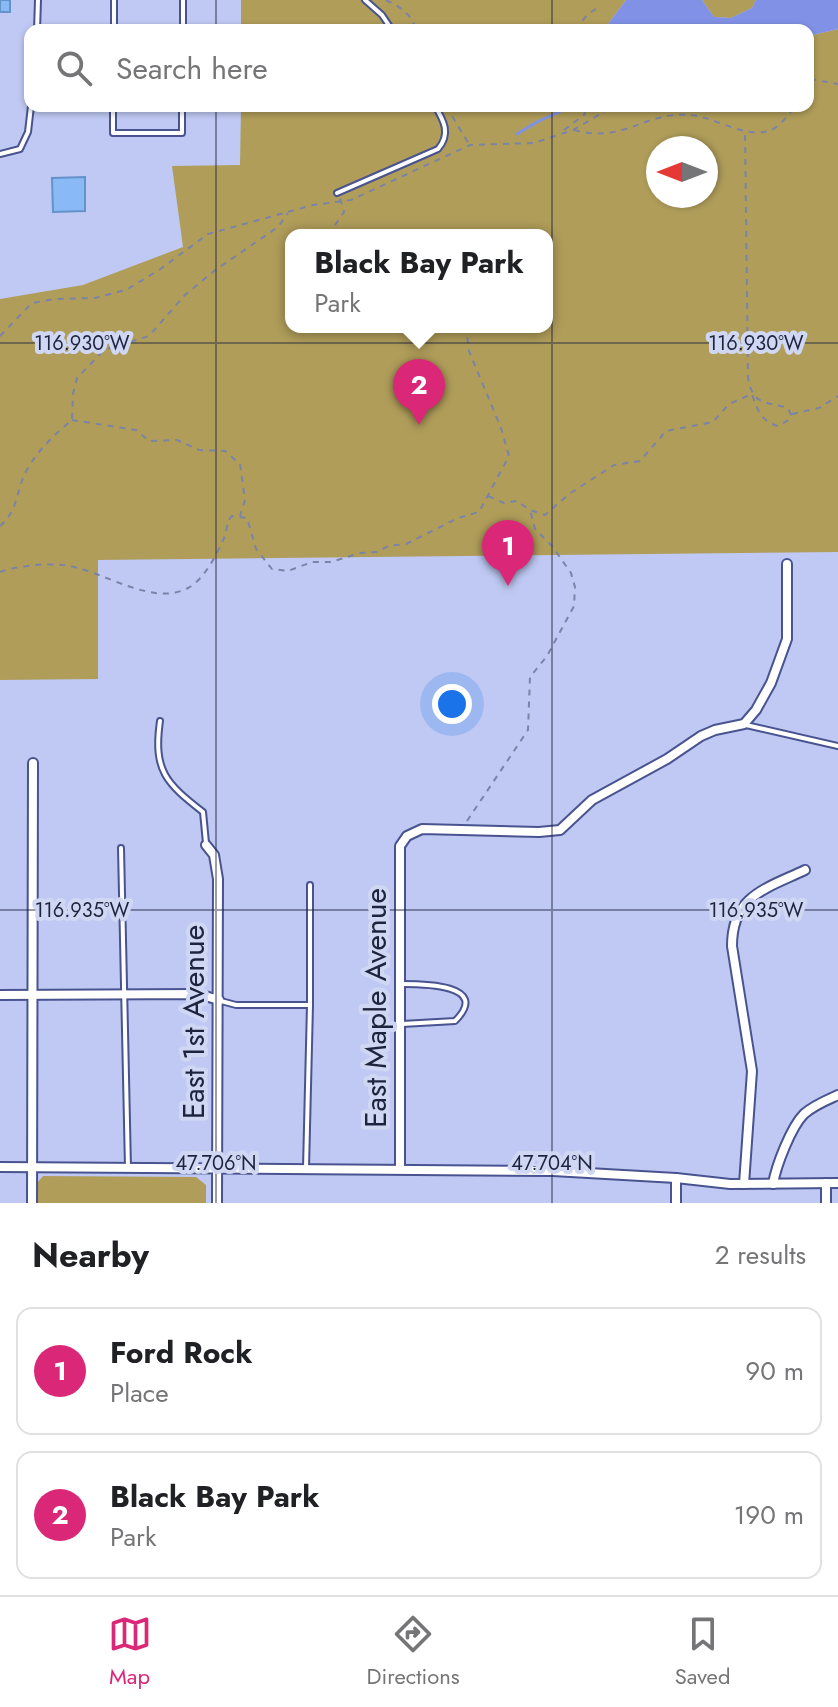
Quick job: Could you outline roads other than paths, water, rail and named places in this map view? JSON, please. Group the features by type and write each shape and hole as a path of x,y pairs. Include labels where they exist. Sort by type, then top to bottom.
{"street":[{"path":"744,724 771,683 787,639 787,564"},
{"name":"East Maple Avenue","path":"400,1169 400,846 407,836 422,829 560,830 592,800 667,759 701,736 744,724"},
{"path":"32,1203 33,763"},
{"name":"East 1st Avenue","path":"206,845 214,855 217,872 217,1203"},
{"path":"744,1184 752,1071 732,931 743,905 756,894 805,870"},
{"path":"0,995 198,994 219,1000"},
{"path":"773,1184 775,1172 796,1124 814,1107 838,1095"},
{"path":"0,1167 553,1171 744,1184 838,1183"},
{"path":"676,1178 676,1203"},
{"path":"826,1183 826,1203"}],"lane":[{"path":"37,24 38,0"},
{"path":"114,0 114,24"},
{"path":"183,0 183,24"},
{"path":"365,0 388,24"},
{"path":"0,154 20,149 28,132 30,112"},
{"path":"113,112 113,133 182,133 182,112"},
{"path":"337,193 438,149 446,130 438,112"},
{"path":"160,721 157,742 160,768 178,793 203,812 206,845"},
{"path":"744,724 838,746"},
{"path":"121,848 128,1168"},
{"path":"306,1168 310,885"},
{"path":"401,984 452,987 461,994 464,1003 455,1021 402,1024"},
{"path":"219,1000 236,1005 310,1005"}],"water":[{"path":"626,0 702,0 714,17 731,18 752,8 756,0 838,0 838,29 814,35 814,24 608,24"}],"waterway":[{"path":"517,134 559,112"}],"place":[{"name":"Black Bay Park","path":"419,425"},
{"name":"Ford Rock","path":"508,586"}]}
